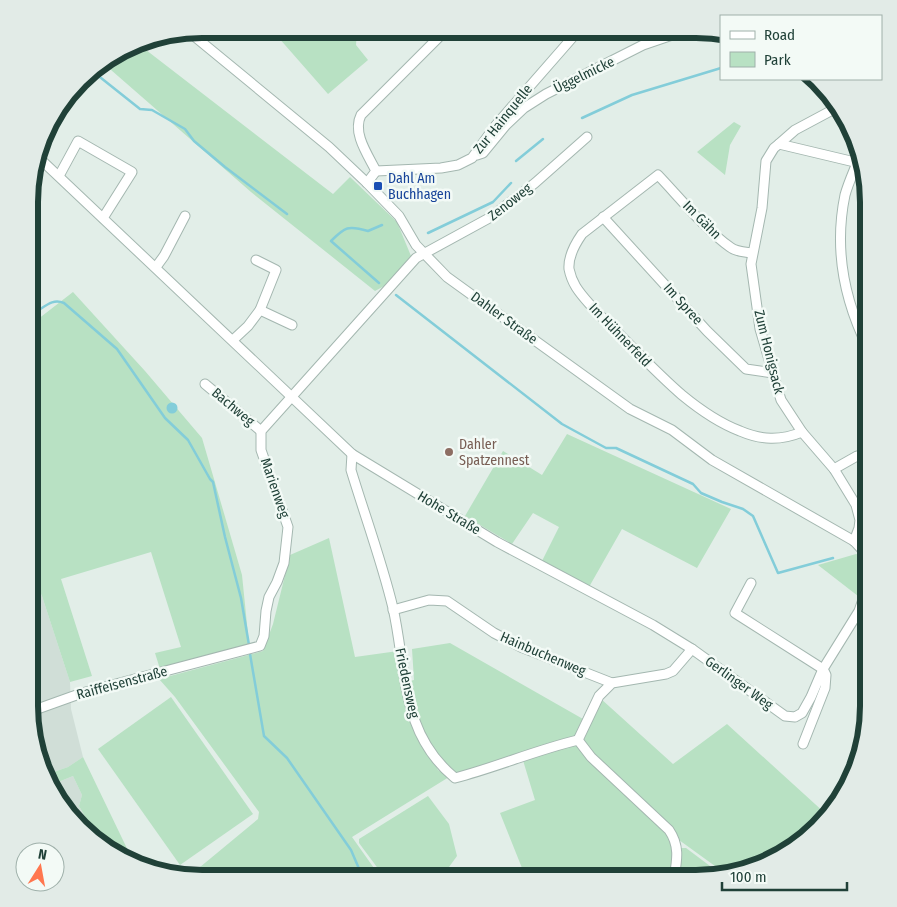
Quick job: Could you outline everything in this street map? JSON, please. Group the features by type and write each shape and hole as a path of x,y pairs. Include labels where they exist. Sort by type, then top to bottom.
{"street":[{"name":"Dahler Straße","path":"197,38 329,147 367,182 399,216 416,245 447,277 630,409 672,430 712,460 854,541 859,542"},
{"path":"367,182 376,171 359,134 357,122 361,115 439,38"},
{"name":"Zur Hainquelle","path":"376,171 442,168 458,165 472,158 496,125 572,38"},
{"name":"Üggelmicke","path":"472,158 483,153 524,108 546,94 643,45 664,38"},
{"name":"Zum Honigsack","path":"831,111 795,130 774,148 766,161 762,208 751,264 760,329 781,400 802,432 834,469 859,511"},
{"name":"Zenoweg","path":"424,253 491,218 535,183 587,137"},
{"path":"59,176 78,141 132,172 103,218"},
{"path":"779,144 855,162"},
{"name":"Hohe Straße","path":"43,161 352,454 497,542 653,625 692,649"},
{"path":"856,171 845,195 840,241 844,286 859,325"},
{"name":"Im Gähn","path":"658,175 731,248 752,253"},
{"name":"Im Hühnerfeld","path":"658,175 582,234 570,256 569,269 575,285 591,306 682,395 724,424 740,432 763,439 788,437 802,432"},
{"path":"156,267 164,256 185,216"},
{"name":"Im Spree","path":"603,217 707,331 746,369 773,374"},
{"path":"261,431 416,258 424,253"},
{"path":"233,340 248,326 260,310 276,270 256,260"},
{"path":"260,310 292,325"},
{"name":"Bachweg","path":"205,384 261,431"},
{"name":"Marienweg","path":"216,659 260,646 264,636 269,597 284,563 288,527 261,450 261,431"},
{"name":"Friedensweg","path":"352,454 351,470 384,574 393,610 410,708 418,730 440,764 455,778 578,740"},
{"path":"834,469 859,455"},
{"name":"Zum Honigsack","path":"854,541 859,528"},
{"path":"854,541 859,546"},
{"path":"751,583 735,613 823,669 826,675 825,688 803,744"},
{"name":"Hainbuchenweg","path":"393,610 429,600 447,601 494,633 523,648 612,683"},
{"name":"Gerlinger Weg","path":"612,683 666,674 673,671 692,649 785,716 795,717 802,713 823,669 859,611"},
{"name":"Raiffeisenstraße","path":"38,709 82,693 216,659"},
{"path":"612,683 598,696 578,740 616,782 669,830 675,839 678,854 676,869"}],"shaded area":[{"path":"38,588 70,682 71,709 83,757 68,767 52,773 41,737 38,716"},
{"path":"73,776 82,795 79,806 89,824 71,805 57,783"}],"green space":[{"path":"279,38 356,38 356,45 368,60 328,94"},
{"path":"425,38 434,38 429,43"},
{"path":"144,48 333,194 350,177 397,222 411,256 386,285 375,291 251,192 108,67"},
{"path":"734,122 741,126 730,145 725,175 697,152"},
{"path":"73,292 145,371 202,438 242,575 249,644 160,669 155,653 181,647 151,552 61,579 92,676 70,682 38,588 38,319"},
{"path":"567,434 731,509 697,568 622,529 589,587 542,561 559,527 533,513 512,544 465,516 503,451 542,475"},
{"path":"329,538 355,657 398,651 421,737 438,770 449,777 352,837 375,869 198,869 258,819 259,812 175,697 159,679 263,651 273,624 290,555"},
{"path":"859,555 858,596 818,565"},
{"path":"450,643 583,719 575,739 456,774 451,772 420,730 406,682 414,680 412,649"},
{"path":"171,697 253,814 180,865 98,749"},
{"path":"600,698 673,764 727,724 822,810 795,836 777,847 758,857 738,864 718,868 679,840 672,831 618,781 580,739"},
{"path":"576,742 674,840 672,869 522,869 500,813 535,800 522,757"},
{"path":"83,757 129,853 102,836 90,825 79,806 82,795 73,776 57,783 52,773 68,767"},
{"path":"428,796 449,824 457,856 448,869 378,869 359,843 359,839"},
{"path":"681,848 686,848 713,868 706,869 678,869"}],"water":[{"path":"172,402 178,408 172,414 166,408"}],"waterway":[{"path":"582,118 632,95 720,68"},
{"path":"98,75 140,109 152,110 185,129 194,141 225,167 287,214"},
{"path":"516,161 543,139"},
{"path":"428,233 493,202 511,183"},
{"path":"379,283 331,241 347,228 368,231 382,225"},
{"path":"396,295 562,424 606,448 616,448 693,484 701,493 743,509 753,516 778,573 833,558"},
{"path":"38,310 54,302 64,303 117,349 165,418 188,440 213,482 241,598 249,645"},
{"path":"250,654 264,736 287,758 351,850 359,869"}],"place":[{"name":"Dahl Am Buchhagen","path":"378,186"},
{"name":"Dahler Spatzennest","path":"449,452"}]}
